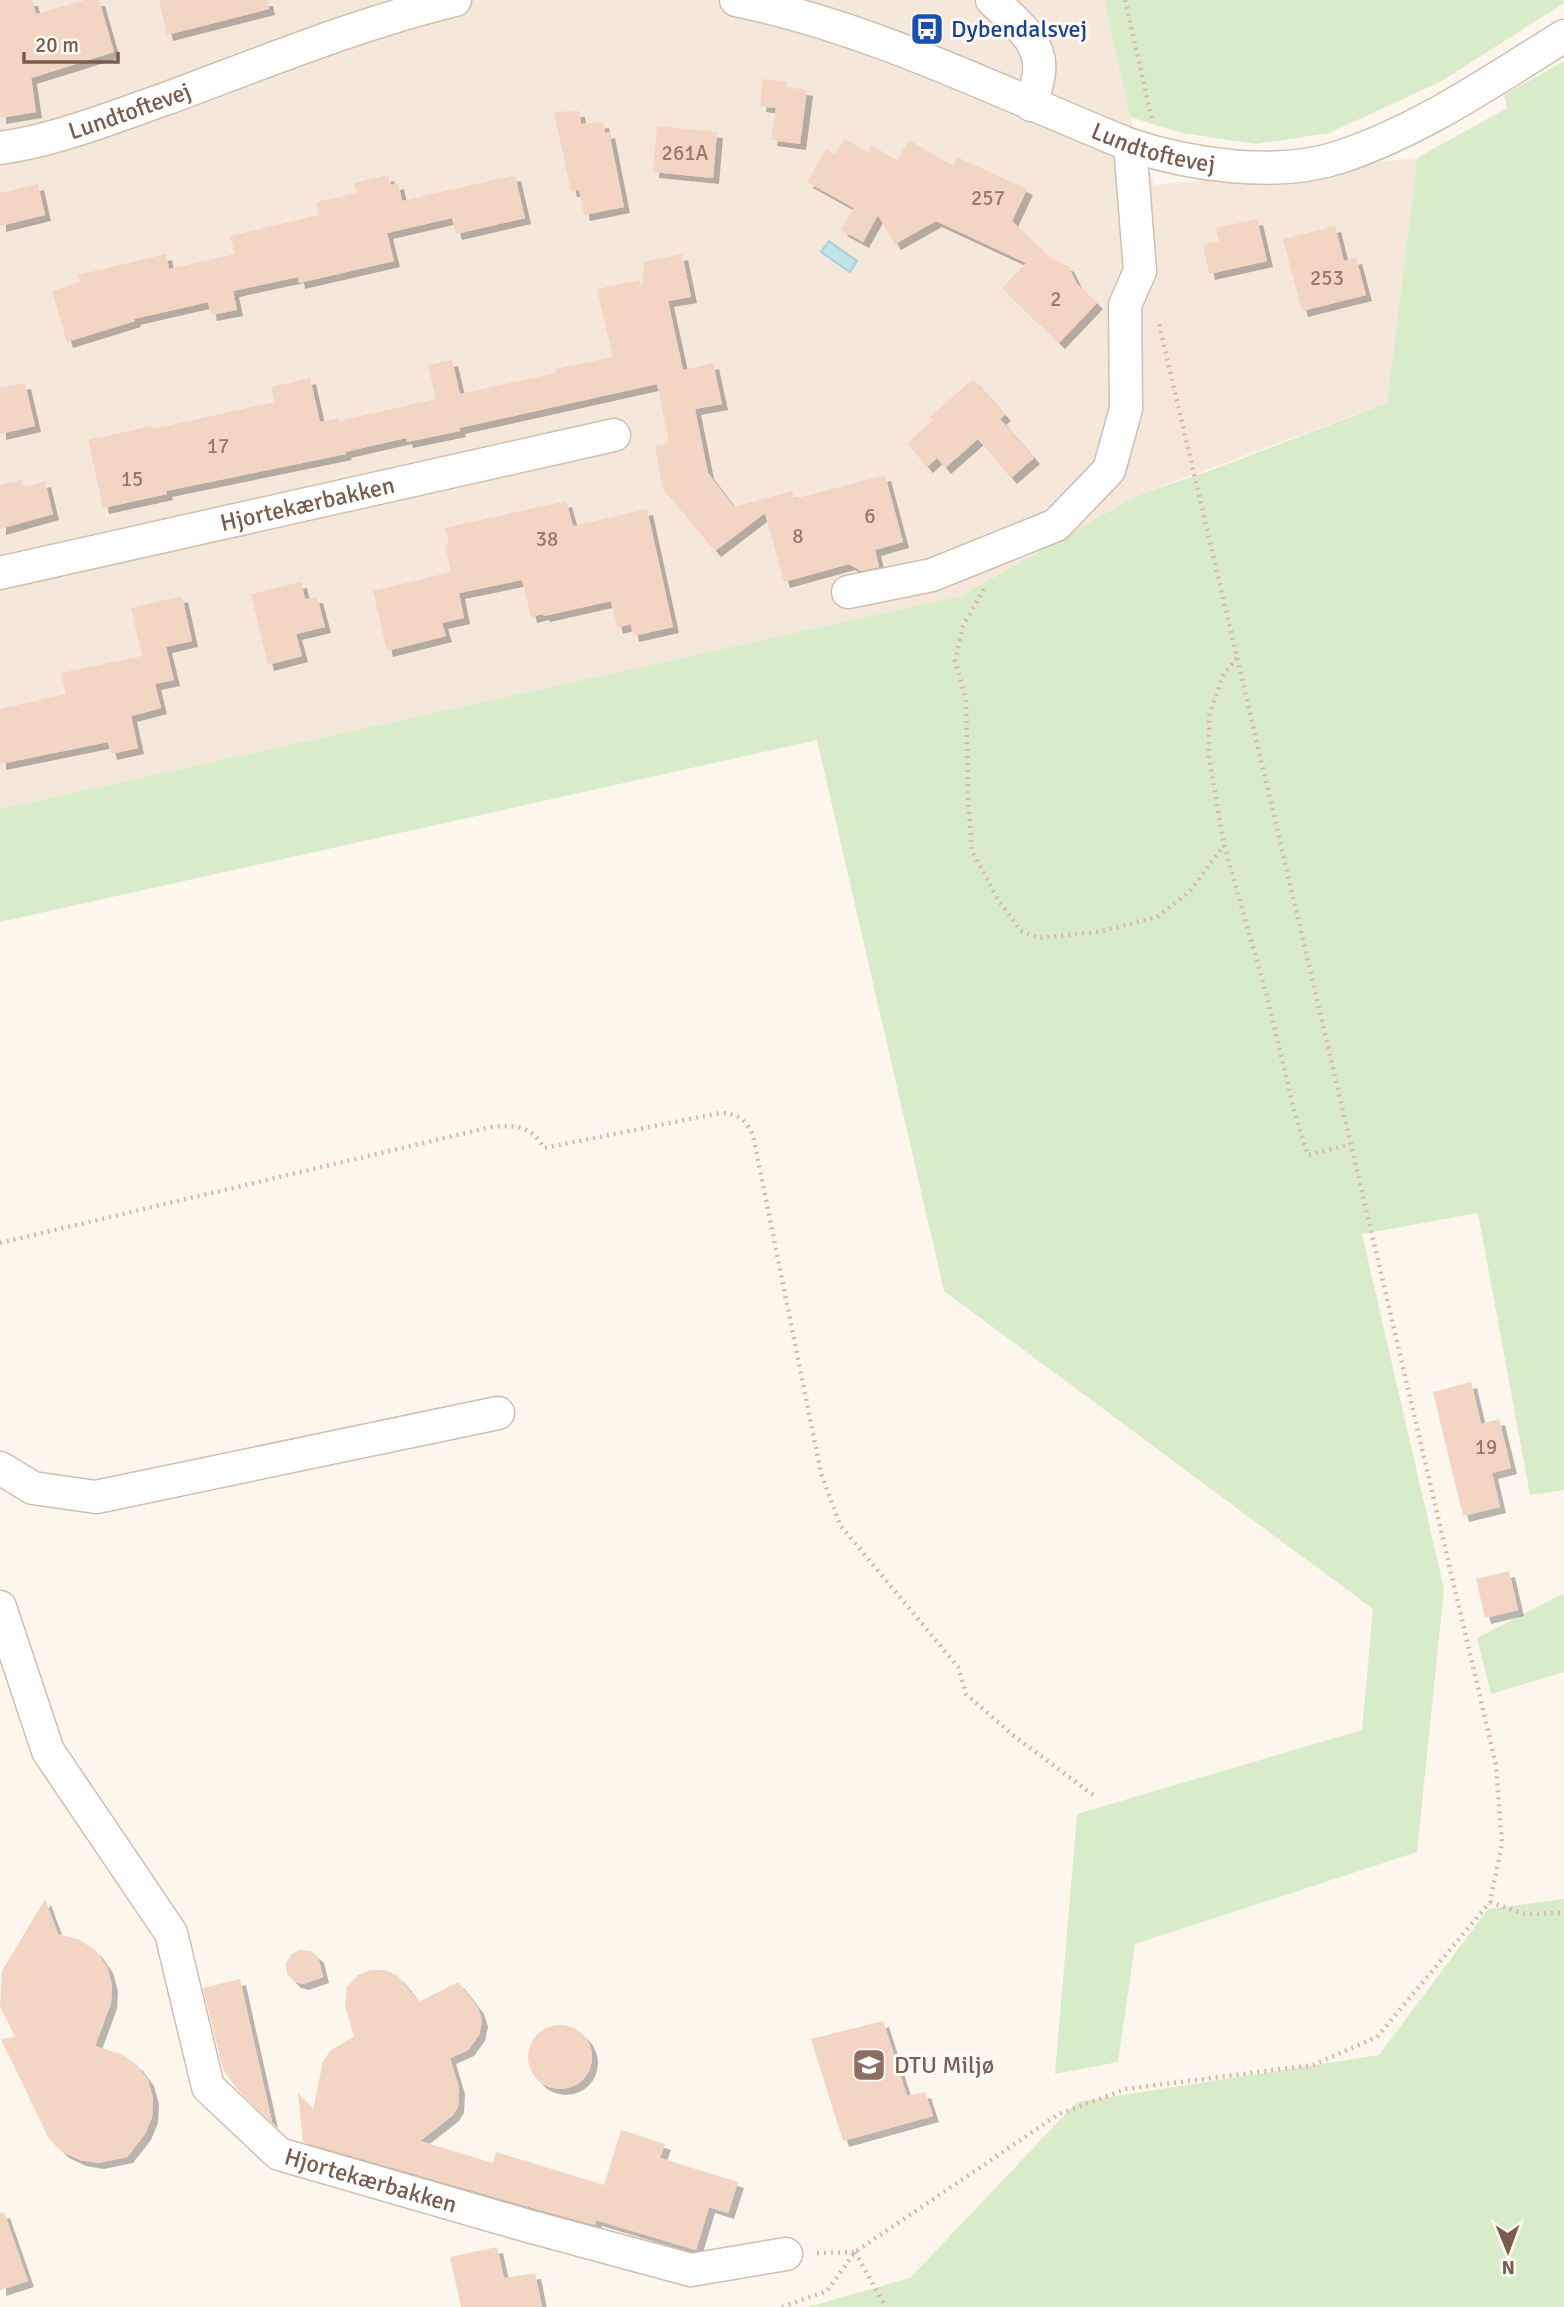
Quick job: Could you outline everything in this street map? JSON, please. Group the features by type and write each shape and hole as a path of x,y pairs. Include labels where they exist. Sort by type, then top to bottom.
{"street":[{"name":"Lundtoftevej","path":"0,148 18,146 102,122 401,13 455,0"},
{"name":"Lundtoftevej","path":"736,0 833,25 1145,149 1222,164 1261,167 1299,165 1338,158 1422,123 1564,37"},
{"path":"992,0 1028,34 1036,52 1040,70 1031,105"},
{"path":"848,592 932,575 1056,525 1109,470 1126,409 1125,305 1140,271 1145,149"},
{"name":"Hjortekærbakken","path":"0,573 614,435"},
{"path":"0,1468 33,1488 96,1497 498,1413"},
{"name":"Hjortekærbakken","path":"0,1606 48,1751 171,1933 208,2087 279,2154 691,2270 786,2254"}],"path":[{"path":"1125,0 1145,149"},
{"path":"782,2307 827,2291 855,2252 1059,2114 1126,2089 1313,2065 1377,2037 1490,1902 1502,1844 1496,1765 1157,319"},
{"path":"997,548 982,596 963,626 955,661 967,699 968,796 972,851 997,898 1021,931 1038,938 1098,932 1157,917 1190,891 1224,845"},
{"path":"1237,658 1223,675 1209,716 1209,757 1224,845 1267,996 1296,1118 1308,1156 1350,1144"},
{"path":"0,1243 491,1127 510,1126 525,1129 537,1136 544,1148 731,1113 749,1125 753,1135 821,1473 840,1525 958,1667 966,1694 1014,1736 1097,1797"},
{"path":"1490,1902 1525,1914 1564,1913"},
{"path":"855,2252 886,2307"}],"shaded area":[{"path":"0,0 1104,0 1130,117 1154,185 1417,158 1387,403 1136,496 961,596 0,809"}],"green space":[{"path":"1104,0 1564,0 1564,3 1442,81 1329,133 1256,144 1182,133 1130,117"},
{"path":"1564,61 1564,1490 1530,1495 1478,1213 1362,1234 1444,1589 1417,1852 1135,1944 1118,2062 1055,2074 1077,1814 1362,1730 1373,1609 944,1291 817,740 0,922 0,809 961,596 1136,496 1387,403 1417,158 1507,108 1504,95"},
{"path":"1564,1593 1564,1672 1491,1694 1477,1638"},
{"path":"1564,1899 1564,2307 808,2307 910,2278 1077,2102 1379,2055 1488,1909"}],"water":[{"path":"829,241 857,261 850,272 821,252"}],"building":[{"path":"0,0 32,0 36,14 85,0 99,0 114,52 31,78 36,112 0,118"},
{"path":"159,0 267,0 269,9 167,35"},
{"path":"763,79 787,82 787,87 807,90 800,144 771,140 776,108 760,106"},
{"path":"579,111 581,124 603,122 605,133 609,132 624,207 584,215 579,190 571,191 554,112"},
{"path":"657,126 717,132 713,178 653,172"},
{"path":"845,139 868,152 871,145 897,160 909,140 953,166 957,157 1027,189 1012,221 1052,259 1068,266 1077,284 1097,303 1059,343 1002,288 1026,263 936,221 895,244 878,215 863,242 841,230 854,208 807,182 826,149 835,154"},
{"path":"388,175 391,185 398,183 402,201 515,175 525,218 456,234 452,218 387,233 394,261 299,283 298,277 233,291 237,310 211,315 208,302 134,319 135,321 67,342 52,291 80,282 78,275 166,254 169,269 235,254 230,236 319,215 316,202 357,193 354,183"},
{"path":"38,184 45,215 0,226 0,193"},
{"path":"1257,219 1267,261 1209,274 1203,244 1219,241 1216,228"},
{"path":"1335,226 1344,261 1356,258 1366,295 1302,311 1283,239"},
{"path":"682,254 691,297 668,301 683,370 713,363 722,404 695,409 708,473 734,507 792,491 794,499 885,475 903,542 875,550 879,567 861,571 849,564 784,582 765,513 715,551 663,489 655,446 669,443 657,384 459,428 460,431 407,442 406,438 345,452 346,454 166,491 167,494 103,508 88,440 152,426 153,429 274,402 271,387 310,378 320,422 338,418 339,421 436,399 428,365 452,360 460,394 556,373 556,369 613,357 597,289 640,280 642,290 644,262"},
{"path":"973,379 1005,415 1000,419 1034,458 1011,478 978,439 945,468 937,458 927,467 907,443 933,420 930,417"},
{"path":"25,383 35,426 0,434 0,388"},
{"path":"22,480 24,487 45,481 53,514 0,529 0,485"},
{"path":"566,501 573,526 647,509 673,627 633,636 631,624 617,628 611,601 531,617 522,580 459,593 464,618 442,623 446,636 387,651 373,591 451,572 445,545 449,544 445,528"},
{"path":"301,582 305,599 317,597 325,627 296,634 302,656 268,665 251,594"},
{"path":"182,596 192,641 166,647 174,680 155,684 161,708 131,716 138,748 111,754 108,742 0,764 0,709 66,694 61,673 142,656 131,608"},
{"path":"1471,1382 1481,1424 1499,1419 1511,1468 1492,1473 1500,1507 1463,1516 1433,1392"},
{"path":"1509,1571 1518,1610 1485,1618 1476,1579"},
{"path":"45,1899 58,1934 80,1940 96,1951 107,1967 112,1985 111,2003 95,2046 121,2054 137,2065 148,2080 153,2098 152,2117 145,2134 127,2157 98,2163 80,2160 63,2152 49,2139 1,2039 15,2037 0,2007 2,1971"},
{"path":"299,1950 311,1951 318,1957 323,1977 303,1984 295,1982 287,1974 286,1963 291,1955"},
{"path":"371,1970 385,1970 398,1976 419,2002 458,1982 478,2008 482,2021 479,2035 468,2050 450,2058 459,2088 458,2107 453,2115 420,2141 493,2163 496,2152 604,2185 621,2130 665,2144 660,2158 738,2182 728,2213 709,2207 696,2250 596,2220 595,2225 533,2208 303,2142 298,2093 313,2110 323,2061 331,2050 354,2037 345,2005 347,1987 358,1975"},
{"path":"240,1979 272,2122 237,2089 223,2069 203,1988"},
{"path":"883,2021 907,2096 925,2092 933,2116 843,2141 811,2039"},
{"path":"560,2025 578,2031 586,2039 592,2057 586,2075 578,2083 560,2089 542,2083 534,2075 528,2057 534,2039 542,2031"},
{"path":"4,2212 28,2281 0,2290 0,2213"},
{"path":"497,2247 504,2278 535,2273 542,2307 461,2307 450,2257"}],"place":[{"name":"Dybendalsvej","path":"927,29"},
{"name":"DTU Miljø","path":"869,2065"}]}
